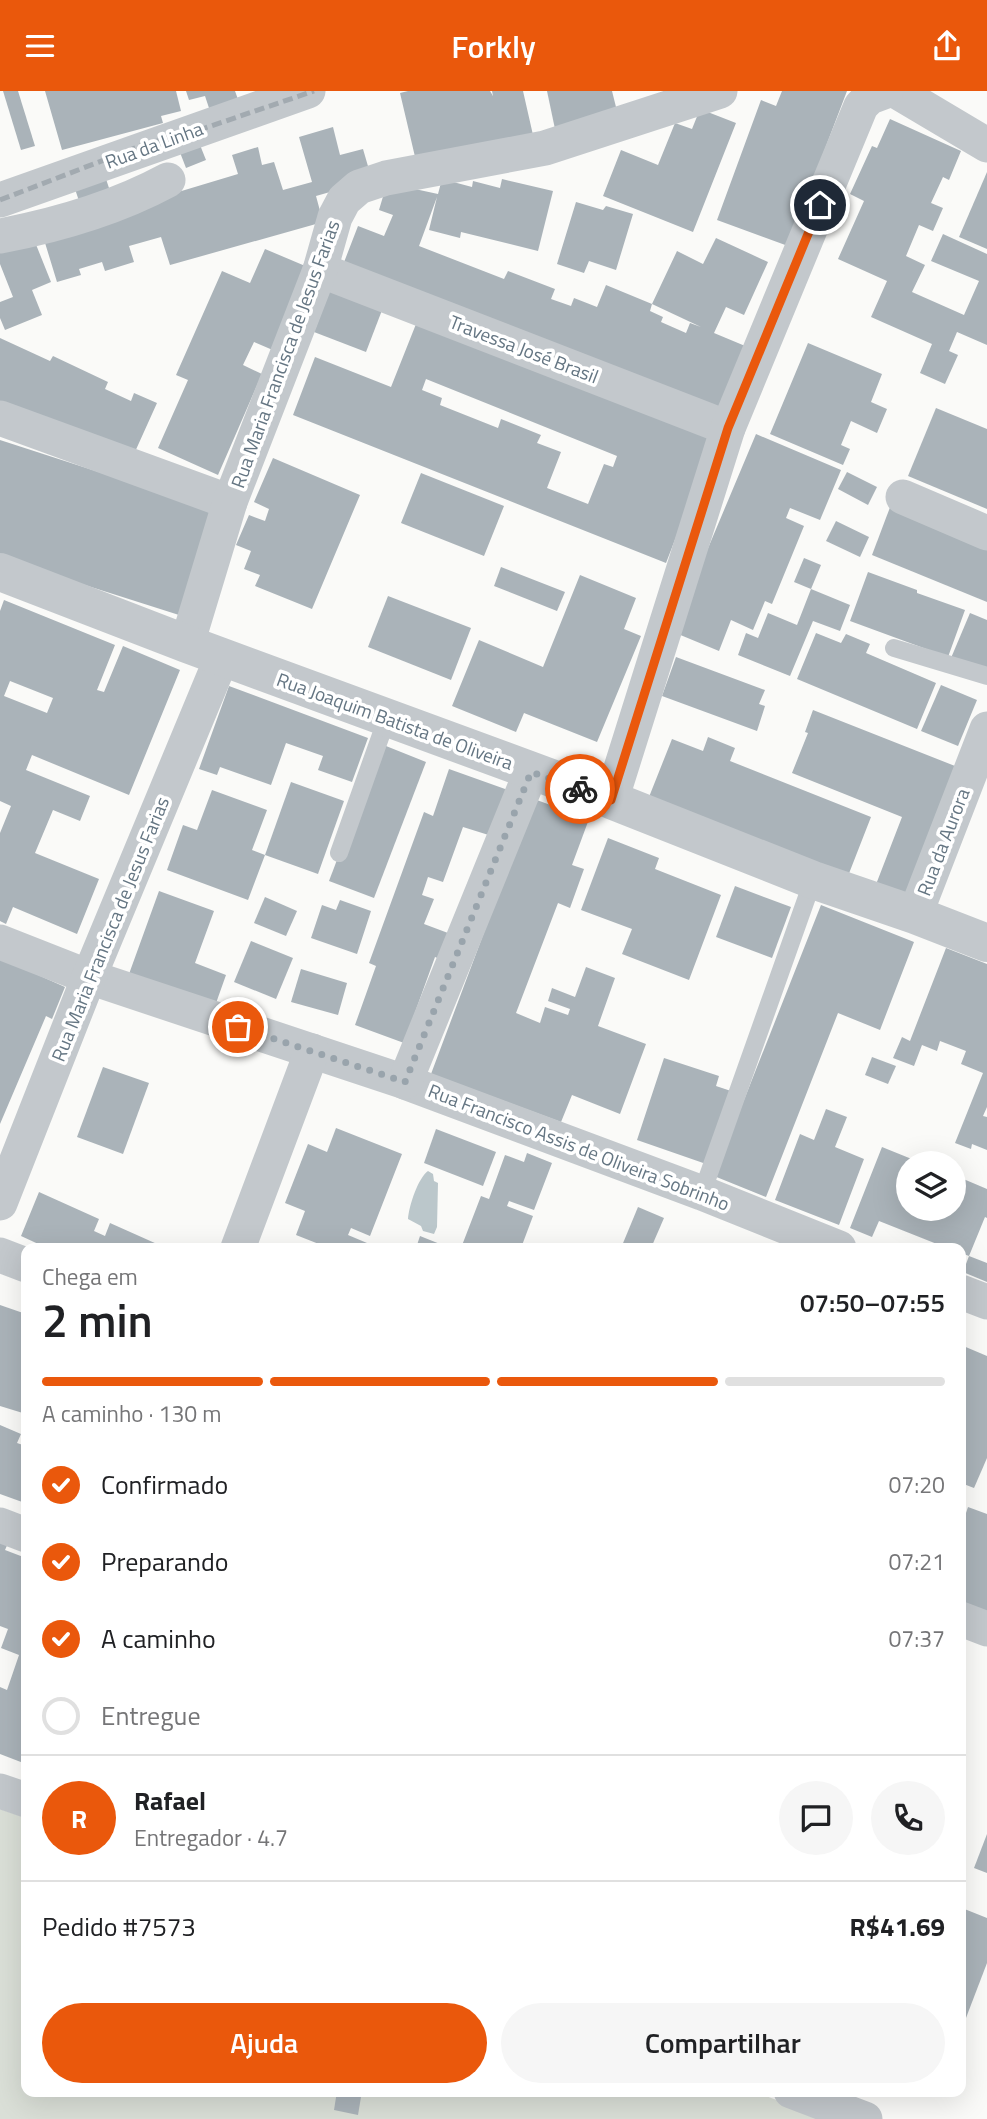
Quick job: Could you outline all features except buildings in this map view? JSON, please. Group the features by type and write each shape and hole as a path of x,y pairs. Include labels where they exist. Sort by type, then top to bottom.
{"street":[{"name":"Rua da Linha","path":"0,200 308,91"},
{"name":"Rua Maria Francisca de Jesus Farias","path":"187,644 230,502 320,270 335,217 344,199 359,187 386,178 545,148 720,91"},
{"path":"611,800 728,428 861,106 870,97 886,91"},
{"path":"895,91 987,145"},
{"path":"0,236 43,228 96,211 168,180"},
{"name":"Travessa José Brasil","path":"320,270 728,428"},
{"path":"0,418 230,502"},
{"path":"903,497 987,533"},
{"name":"Rua Joaquim Batista de Oliveira","path":"0,572 611,800 813,880 987,943"},
{"name":"Rua Maria Francisca de Jesus Farias","path":"0,1203 89,977 222,657"},
{"name":"Rua da Aurora","path":"915,915 987,729"},
{"path":"405,1082 531,772"},
{"name":"Rua Francisco Assis de Oliveira Sobrinho","path":"0,942 89,977 405,1082 702,1193 825,1243"},
{"path":"240,1243 312,1051"},
{"path":"0,1255 21,1263"},
{"path":"966,1294 987,1302"},
{"path":"0,1525 21,1533"},
{"path":"966,1621 987,1629"},
{"path":"0,1791 21,1798"},
{"path":"807,2097 865,2119"}],"lane":[{"path":"894,647 987,676"},
{"path":"339,853 387,718"},
{"path":"702,1193 813,880"}],"shaded area":[{"path":"428,1171 438,1183 437,1227 434,1234 423,1231 421,1226 408,1219 415,1193"},
{"path":"0,1809 21,1816 21,2097 769,2097 827,2119 0,2119"}],"railway":[{"path":"0,200 143,145 205,128 314,91"}],"way so far":[{"path":"238,1027 405,1082 531,772 580,789"}],"route":[{"path":"580,789 611,800 728,428 820,205"}]}
